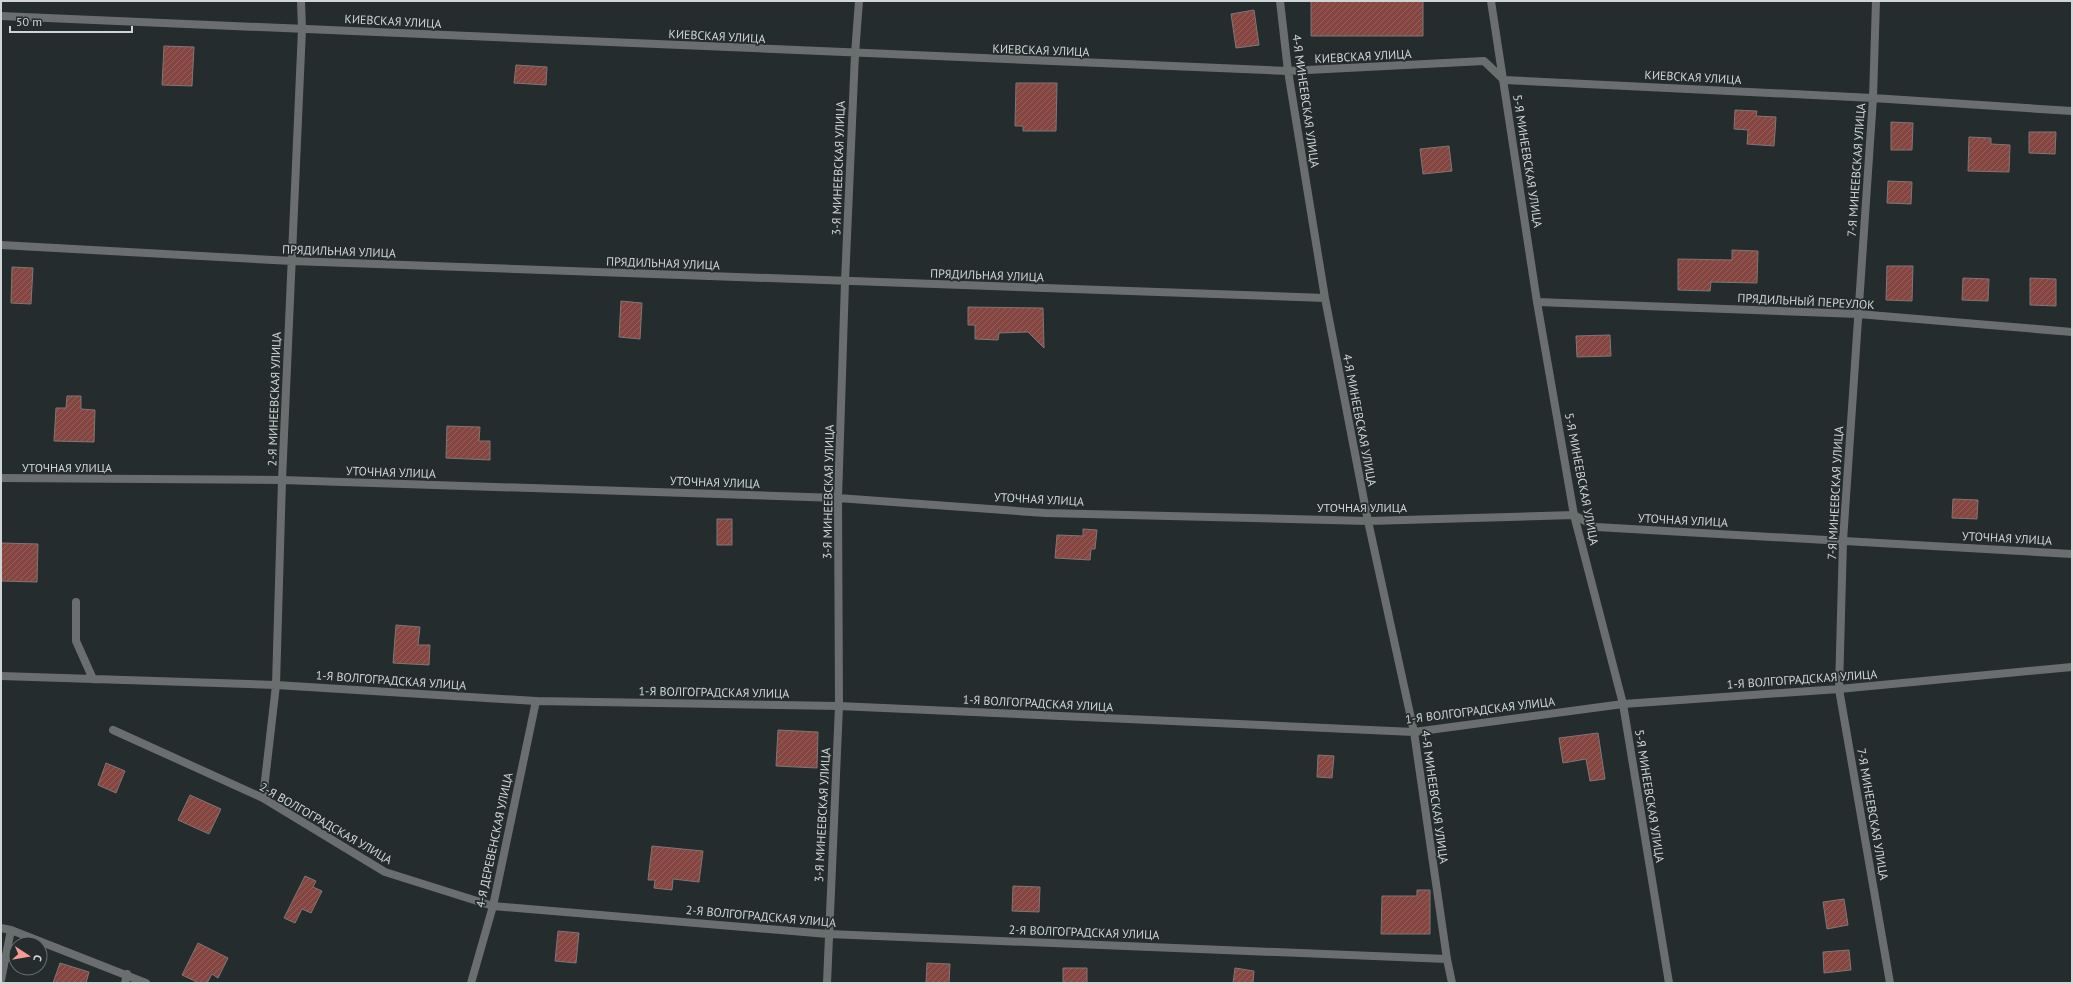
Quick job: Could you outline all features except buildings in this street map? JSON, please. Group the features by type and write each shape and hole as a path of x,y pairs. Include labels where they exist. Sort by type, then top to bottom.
{"street":[{"name":"2-Я МИНЕЕВСКАЯ УЛИЦА","path":"264,798 276,685 282,480 302,29 301,1"},
{"name":"3-Я МИНЕЕВСКАЯ УЛИЦА","path":"826,983 839,706 838,498 845,282 855,54 859,1"},
{"name":"4-Я МИНЕЕВСКАЯ УЛИЦА","path":"1280,1 1288,72 1325,298 1368,521 1414,732 1447,959 1452,983"},
{"name":"5-Я МИНЕЕВСКАЯ УЛИЦА","path":"1491,1 1537,302 1574,515 1623,704 1669,983"},
{"name":"7-Я МИНЕЕВСКАЯ УЛИЦА","path":"1876,1 1873,98 1844,541 1839,688 1890,983"},
{"name":"КИЕВСКАЯ УЛИЦА","path":"1,16 1288,72 1484,62 1504,80 1873,98 2072,111"},
{"name":"ПРЯДИЛЬНАЯ УЛИЦА","path":"1,245 292,261 1325,298"},
{"name":"ПРЯДИЛЬНЫЙ ПЕРЕУЛОК","path":"1537,302 1858,314 2072,332"},
{"name":"УТОЧНАЯ УЛИЦА","path":"1,478 282,480 838,498 1045,513 1368,521 1574,515 1596,527 2072,554"},
{"path":"76,602 76,641 93,679"},
{"name":"1-Я ВОЛГОГРАДСКАЯ УЛИЦА","path":"1,676 276,685 536,701 839,706 1414,732 1623,704 1839,688 2072,667"},
{"name":"4-Я ДЕРЕВЕНСКАЯ УЛИЦА","path":"471,983 493,906 536,701"},
{"name":"2-Я ВОЛГОГРАДСКАЯ УЛИЦА","path":"113,730 264,798 385,872 493,906 828,934 1447,959"},
{"path":"1,928 11,930 127,974 146,983"},
{"path":"1,980 11,930"},
{"path":"124,983 127,974"}]}
